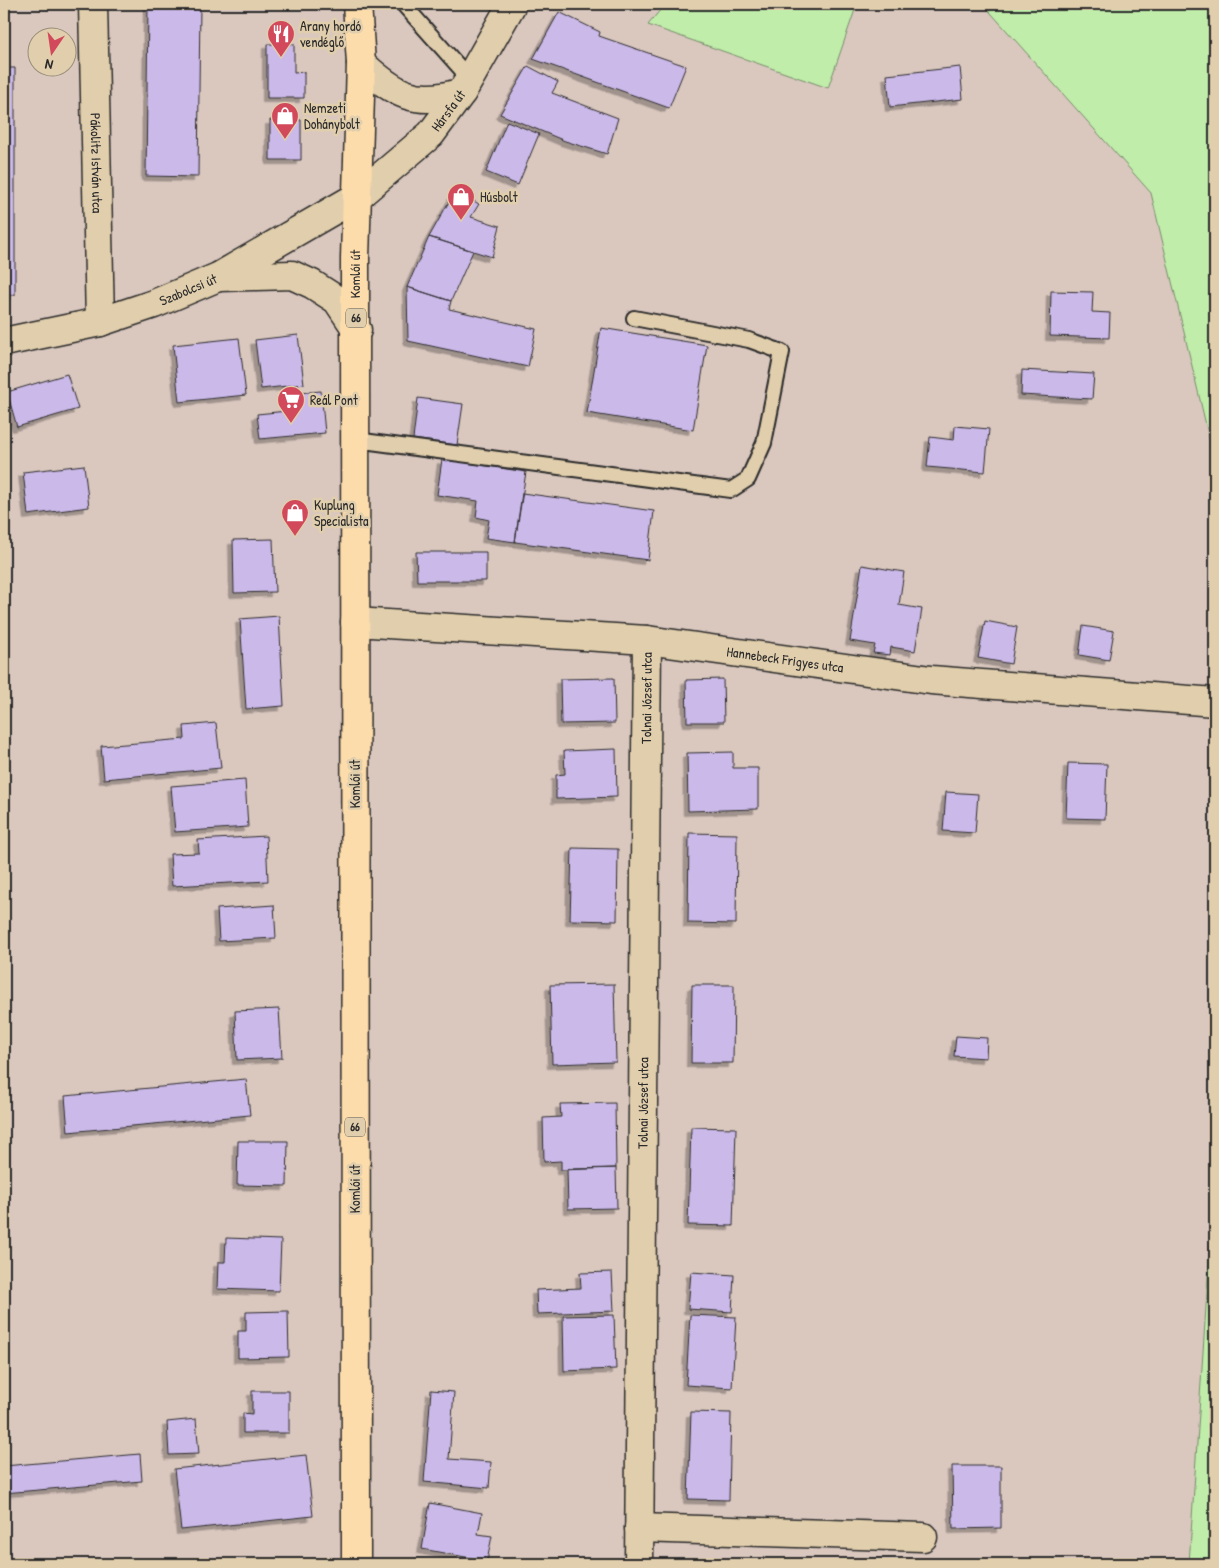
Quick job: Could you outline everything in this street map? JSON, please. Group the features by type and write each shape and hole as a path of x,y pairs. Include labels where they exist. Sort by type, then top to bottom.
{"main road":[{"name":"Komlói út","path":"356,4 360,63 356,258 355,622 356,1564"}],"street":[{"name":"Pákolitz István utca","path":"93,4 100,322"},
{"name":"Hársfa út","path":"358,196 431,134 465,85 512,4"},
{"path":"360,63 379,80 399,92 425,99 444,98 465,85"},
{"name":"Szabolcsi út","path":"4,342 100,322 154,304 218,277 358,196"},
{"path":"218,277 292,275 312,284 337,300 356,330"},
{"name":"Hannebeck Frigyes utca","path":"355,622 647,640 931,680 1215,702"},
{"name":"Tolnai József utca","path":"638,1564 647,640"},
{"path":"639,1528 923,1537"}],"lane":[{"path":"403,4 465,85"},
{"path":"356,440 731,490 748,479 764,443 782,352 749,340 634,318"}],"green space":[{"path":"665,4 857,4 828,88 648,25"},
{"path":"983,4 1215,4 1215,463 1151,193"},
{"path":"1215,1171 1215,1564 1189,1564"}],"building":[{"path":"148,4 200,4 198,177 146,176"},
{"path":"559,12 600,32 599,36 686,66 669,108 533,59"},
{"name":"Arany hordó vendéglő","path":"267,44 294,44 294,73 304,72 304,98 267,98"},
{"path":"528,66 558,82 552,93 618,118 607,154 565,141 500,114"},
{"path":"960,67 963,99 890,107 887,75"},
{"path":"4,68 15,68 15,295 4,295"},
{"name":"Nemzeti Dohánybolt","path":"270,120 301,120 301,160 270,160"},
{"path":"507,121 539,134 518,185 486,172"},
{"name":"Húsbolt","path":"455,191 479,204 471,217 500,226 492,257 429,237"},
{"path":"429,237 473,251 451,301 407,287"},
{"path":"407,287 451,301 449,309 536,329 528,367 408,341"},
{"path":"1051,291 1093,292 1092,312 1110,313 1109,338 1050,336"},
{"path":"601,328 707,345 693,430 587,413"},
{"path":"298,335 304,384 261,389 255,340"},
{"path":"239,338 246,395 179,402 173,345"},
{"path":"1022,370 1094,374 1092,399 1021,395"},
{"path":"67,374 78,409 17,427 7,392"},
{"name":"Reál Pont","path":"321,391 325,433 260,439 257,414 287,411 286,394"},
{"path":"418,398 463,404 457,445 413,439"},
{"path":"955,426 989,429 985,472 927,467 930,437 954,440"},
{"path":"442,459 526,472 515,542 486,538 489,520 476,517 478,501 437,495"},
{"path":"84,465 89,507 28,515 23,472"},
{"path":"522,493 654,511 648,560 515,542"},
{"path":"273,539 275,592 234,593 233,540"},
{"path":"416,552 486,552 486,581 417,581"},
{"path":"862,565 904,572 899,605 922,609 915,651 891,647 890,655 873,653 875,645 850,641"},
{"path":"279,616 284,706 246,709 240,619"},
{"path":"985,621 1017,627 1011,664 978,658"},
{"path":"1083,626 1114,631 1109,660 1079,655"},
{"path":"614,678 615,723 561,724 560,679"},
{"path":"723,679 724,722 687,722 686,680"},
{"path":"216,723 221,768 104,779 101,746 185,739 184,726"},
{"path":"616,749 617,797 556,799 556,775 565,774 564,751"},
{"path":"733,752 733,768 758,768 758,809 688,811 687,753"},
{"path":"1068,763 1107,764 1105,819 1066,818"},
{"path":"245,780 248,827 175,832 171,786"},
{"path":"946,792 978,794 975,833 943,831"},
{"path":"689,833 737,834 736,924 688,923"},
{"path":"266,836 268,881 172,886 170,854 199,853 198,840"},
{"path":"572,848 618,849 617,921 570,920"},
{"path":"274,905 276,938 219,941 217,909"},
{"path":"614,984 616,1062 552,1064 550,985"},
{"path":"692,985 734,985 733,1063 691,1063"},
{"path":"279,1009 282,1058 237,1060 235,1011"},
{"path":"956,1036 987,1038 986,1058 954,1056"},
{"path":"246,1079 250,1115 68,1132 65,1096"},
{"path":"615,1103 616,1168 561,1170 561,1161 544,1162 543,1118 561,1117 560,1104"},
{"path":"691,1127 736,1128 733,1226 688,1225"},
{"path":"238,1141 288,1141 287,1186 237,1185"},
{"path":"616,1168 617,1208 568,1209 567,1169"},
{"path":"226,1238 281,1240 279,1291 217,1289 218,1262 225,1262"},
{"path":"612,1272 614,1311 537,1314 536,1290 581,1288 580,1273"},
{"path":"691,1272 734,1275 732,1312 688,1309"},
{"path":"288,1311 289,1357 238,1358 238,1331 246,1331 246,1312"},
{"path":"614,1315 616,1369 564,1371 563,1316"},
{"path":"690,1315 736,1317 732,1388 686,1385"},
{"path":"431,1390 454,1392 449,1459 491,1462 489,1488 424,1482"},
{"path":"252,1391 289,1391 289,1433 243,1433 243,1413 252,1414"},
{"path":"691,1412 731,1413 729,1500 688,1499"},
{"path":"196,1419 199,1454 169,1455 167,1422"},
{"path":"140,1454 142,1481 4,1493 4,1466"},
{"path":"306,1455 313,1516 181,1530 174,1469"},
{"path":"952,1466 1001,1466 1001,1528 953,1529"},
{"path":"430,1503 482,1513 478,1534 492,1536 487,1561 422,1549"}],"place":[{"name":"Arany hordó vendéglő","path":"281,58"},
{"name":"Nemzeti Dohánybolt","path":"285,140"},
{"name":"Húsbolt","path":"461,221"},
{"name":"Reál Pont","path":"291,424"},
{"name":"Kuplung Specialista","path":"295,537"}]}
